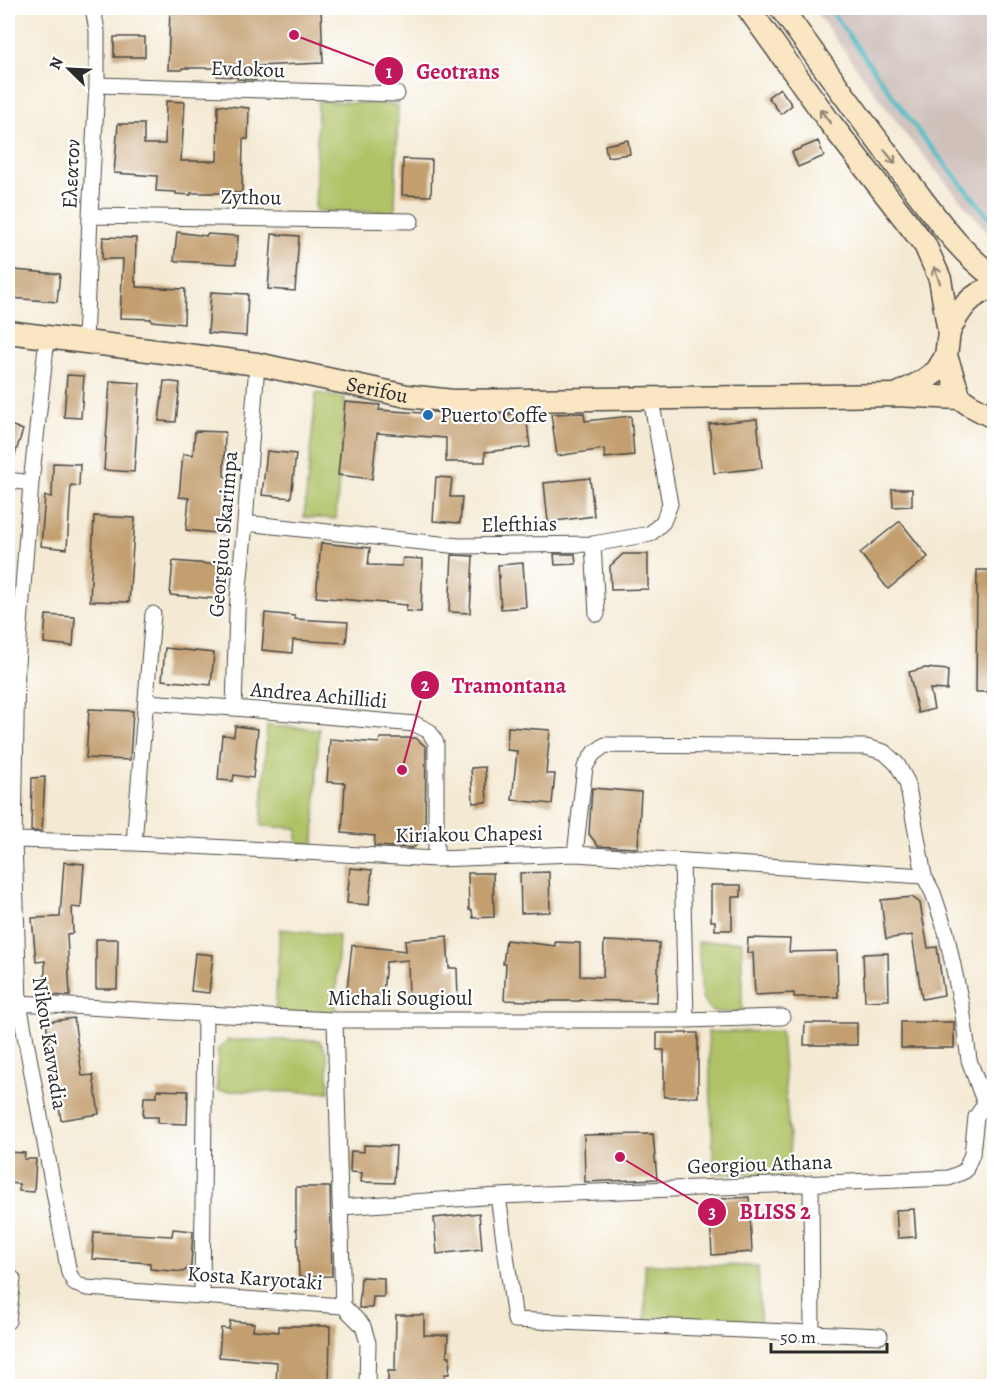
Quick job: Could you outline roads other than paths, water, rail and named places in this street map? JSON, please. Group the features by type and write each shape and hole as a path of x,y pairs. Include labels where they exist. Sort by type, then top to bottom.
{"street":[{"name":"Ελεατον","path":"85,342 97,85 97,31 93,8"},
{"path":"748,8 828,120 925,245 940,279 949,332 946,356 960,398 994,416"},
{"path":"781,8 873,135 953,239 976,263 994,277"},
{"name":"Evdokou","path":"97,85 397,94"},
{"name":"Zythou","path":"90,216 411,221"},
{"path":"949,332 957,314 970,300 994,287"},
{"name":"Serifou","path":"8,332 257,364 406,396 453,401 895,395 960,398"},
{"name":"Nikou Kavvadia","path":"47,338 12,663 14,840 19,1003 69,1273 75,1284"},
{"name":"Serifou","path":"895,395 937,371 946,356"},
{"name":"Georgiou Skarimpa","path":"234,708 237,610 258,376 257,364"},
{"name":"Elefthias","path":"245,523 459,546 593,544 650,534 663,522 670,504 651,399"},
{"path":"8,480 31,483"},
{"path":"593,544 597,614"},
{"path":"134,843 153,614"},
{"name":"Andrea Achillidi","path":"146,702 415,724 429,731 436,743 436,859"},
{"path":"575,854 585,767 593,754 605,745 866,747 884,752 897,764 907,782 924,876 933,892 946,932 962,1008 969,1060 990,1102"},
{"name":"Kiriakou Chapesi","path":"14,840 134,843 436,859 575,854 924,876"},
{"path":"682,861 686,1020"},
{"name":"Michali Sougioul","path":"19,1003 335,1020 686,1020 782,1017"},
{"path":"202,1295 205,1014"},
{"path":"335,1020 343,1306"},
{"name":"Georgiou Athana","path":"341,1207 498,1196 949,1178 965,1171 972,1154 976,1117 990,1102"},
{"path":"811,1183 812,1333"},
{"path":"498,1196 515,1320 880,1336"},
{"path":"8,1321 13,1279"},
{"name":"Kosta Karyotaki","path":"75,1284 87,1288 343,1306 363,1326 368,1343 367,1386"}],"waterway":[{"path":"829,8 921,135 994,223"}],"place":[{"name":"Geotrans","path":"294,35"},
{"name":"Puerto Coffe","path":"428,415"},
{"name":"Tramontana","path":"402,770"},
{"name":"BLISS 2","path":"620,1157"}]}
